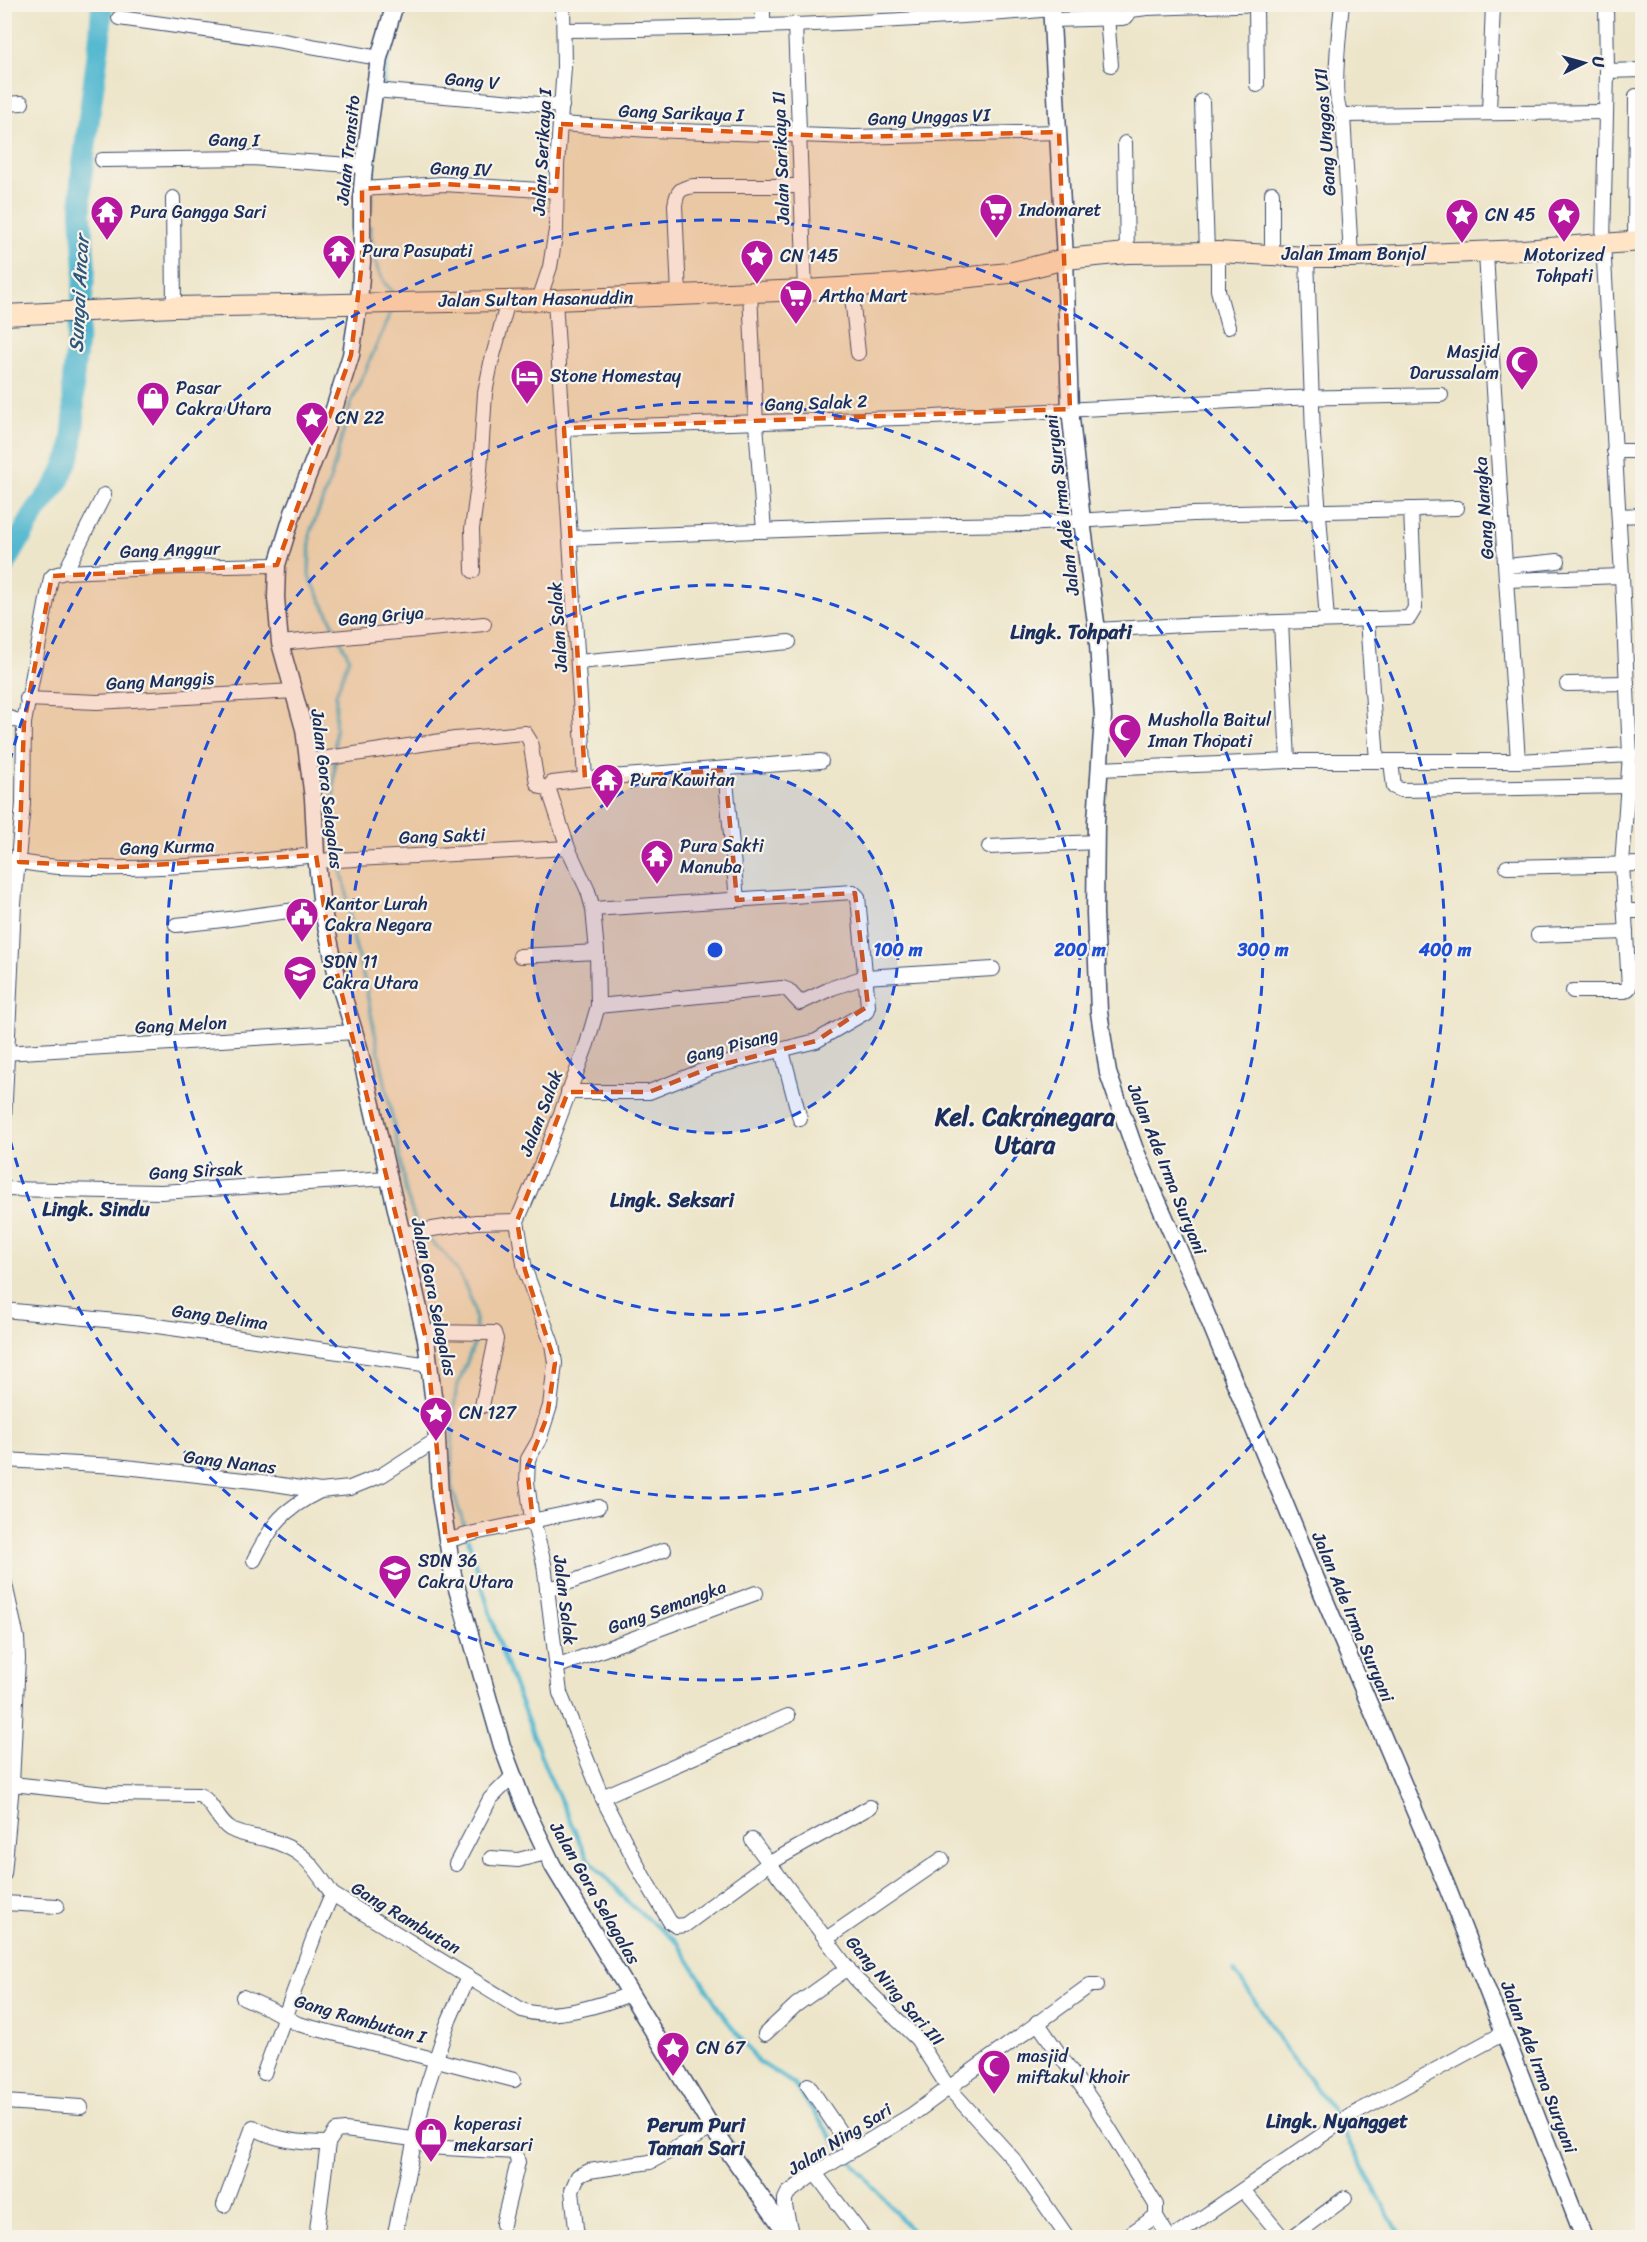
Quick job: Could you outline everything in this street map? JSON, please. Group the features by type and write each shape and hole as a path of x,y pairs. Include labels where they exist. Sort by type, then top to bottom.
{"main road":[{"name":"Jalan Imam Bonjol","path":"1065,259 1127,253 1212,252 1307,257 1486,252 1639,241"},
{"name":"Jalan Sultan Hasanuddin","path":"4,315 98,309 547,300 805,290 928,282 1009,273 1065,259"}],"street":[{"name":"Jalan Transito","path":"359,303 367,190 364,166 380,91 379,58 395,4"},
{"name":"Jalan Serikaya I","path":"547,300 554,246 562,106 563,4"},
{"path":"763,4 763,25"},
{"path":"564,30 795,24 946,10 1052,11 1122,18 1126,17 1131,10 1141,9 1264,4"},
{"name":"Gang Unggas VII","path":"1341,4 1336,79 1338,109 1342,114 1351,256"},
{"path":"1490,112 1492,4"},
{"path":"1573,991 1625,992 1628,990 1622,864 1633,782 1603,243 1607,71 1606,4"},
{"path":"1256,5 1257,85"},
{"name":"Jalan Ade Irma Suryani","path":"1052,11 1070,409 1097,630 1103,717 1096,842 1095,952 1099,1012 1108,1073 1143,1169 1194,1284 1311,1568 1447,1887 1584,2238"},
{"path":"1107,17 1112,65"},
{"path":"119,18 278,40 379,58"},
{"name":"Jalan Sarikaya II","path":"795,24 805,290"},
{"path":"1607,71 1642,70"},
{"name":"Gang V","path":"380,91 562,106"},
{"path":"1636,96 1639,241"},
{"path":"1203,100 1212,252 1218,290 1228,327"},
{"path":"4,104 22,103"},
{"path":"1342,114 1606,112"},
{"name":"Gang Sarikaya I","path":"561,124 649,130 799,135"},
{"name":"Gang Unggas VI","path":"799,135 884,137 1059,132"},
{"path":"1125,143 1127,253"},
{"name":"Gang I","path":"102,160 252,158 364,166"},
{"name":"Gang IV","path":"367,190 443,184 556,191"},
{"path":"679,295 675,205 677,192 682,188 694,186 800,186"},
{"path":"1272,193 1272,254"},
{"path":"173,198 174,307"},
{"name":"Gang Nangka","path":"1486,252 1518,761"},
{"path":"1307,257 1317,511 1327,620"},
{"path":"851,287 858,353"},
{"path":"750,292 764,531"},
{"name":"Jalan Salak","path":"547,300 564,428 585,780"},
{"path":"473,571 472,529 480,470 485,393 508,301"},
{"name":"Jalan Gora Selagalas","path":"359,303 351,355 334,409 293,513 277,565 276,597 280,643 304,729 316,760 322,907 338,976 355,1032 389,1178 408,1233 430,1365 438,1439 438,1473 460,1537 460,1600 492,1714 513,1776 546,1853 712,2128 791,2238"},
{"name":"Gang Salak 2","path":"564,428 756,424 1442,394"},
{"path":"1614,451 1642,451"},
{"path":"4,1121 14,904 19,862 24,774 24,723 27,699 51,578 65,572 104,495"},
{"path":"570,538 1082,521 1181,514 1457,508"},
{"path":"1097,630 1406,618 1415,608 1411,509"},
{"path":"1619,516 1642,515"},
{"path":"1506,566 1558,561"},
{"name":"Gang Anggur","path":"65,572 277,565"},
{"path":"1507,580 1623,576"},
{"path":"1367,619 1384,761 1394,787 1401,790 1633,782"},
{"path":"1281,622 1288,761"},
{"name":"Gang Griya","path":"280,643 354,638 484,624"},
{"path":"578,662 789,642"},
{"path":"1567,684 1627,683"},
{"name":"Gang Manggis","path":"27,699 98,702 294,691"},
{"path":"4,716 24,723"},
{"name":"Jalan Salak","path":"316,760 455,739 525,733 530,741 537,783 541,787 549,787 568,848 588,891 593,909 598,1006 587,1044 546,1153 517,1221 525,1270 552,1344 555,1363 547,1417 539,1440 528,1460 527,1468 533,1521 544,1564 560,1693 602,1797 670,1922 677,1926 685,1925 768,1864"},
{"path":"1100,769 1288,761 1518,761 1630,755"},
{"path":"549,787 552,783 821,761"},
{"path":"724,770 737,900"},
{"path":"989,847 1096,842"},
{"name":"Gang Sakti","path":"321,858 568,848"},
{"name":"Gang Kurma","path":"4,860 58,867 120,867 321,858"},
{"path":"1508,867 1642,864"},
{"path":"593,909 849,891 855,893 858,902 865,977"},
{"path":"176,925 322,907"},
{"path":"1625,911 1642,911"},
{"path":"1538,935 1626,932"},
{"path":"520,956 597,952"},
{"path":"598,1006 782,988 788,990 800,1003 832,988 865,977 993,969"},
{"name":"Gang Pisang","path":"568,1092 649,1092 712,1067 816,1041 863,1014 868,1006 865,977"},
{"name":"Gang Melon","path":"7,1053 355,1032"},
{"path":"782,1051 800,1119"},
{"name":"Gang Sirsak","path":"4,1189 161,1192 389,1178"},
{"path":"408,1233 476,1222 517,1221"},
{"name":"Gang Delima","path":"4,1310 136,1323 430,1365"},
{"path":"425,1332 494,1333 496,1339 482,1406"},
{"name":"Gang Nanas","path":"4,1460 116,1466 262,1482 320,1491 350,1488 382,1475 438,1439"},
{"path":"254,1560 269,1530 279,1519 288,1510 320,1491"},
{"path":"460,1537 598,1507"},
{"path":"547,1590 664,1550"},
{"path":"4,1580 17,1638 18,1675 4,1874"},
{"name":"Gang Semangka","path":"556,1667 756,1593"},
{"path":"602,1797 788,1716"},
{"path":"456,1864 490,1799 513,1776"},
{"name":"Gang Rambutan","path":"12,1784 105,1794 201,1796 207,1800 218,1818 229,1828 282,1844 300,1853 316,1869 332,1894 517,2007 534,2013 575,2010 630,1994"},
{"path":"768,1864 870,1807"},
{"name":"Gang Ning Sari III","path":"752,1840 863,1988 916,2039 948,2087 1014,2160 1068,2238"},
{"path":"491,1858 518,1860 546,1853"},
{"path":"826,1939 942,1859"},
{"path":"264,2073 332,1894"},
{"path":"4,1903 57,1906"},
{"path":"765,2034 804,1998 848,1968"},
{"name":"Gang Rambutan I","path":"394,2238 413,2139 434,2060 468,1977"},
{"name":"Jalan Ning Sari","path":"791,2238 784,2206 788,2193 814,2174 913,2114 1037,2022 1089,1986 1097,1985"},
{"name":"Gang Rambutan I","path":"243,1997 307,2026 513,2080"},
{"path":"1037,2022 1135,2168 1156,2205 1156,2216 1168,2236 1174,2237 1350,2116 1504,2033"},
{"path":"808,2085 852,2150"},
{"path":"4,2102 81,2107"},
{"path":"224,2205 253,2127 291,2140 328,2143"},
{"path":"577,2238 572,2190 578,2176 589,2171 650,2162 712,2128"},
{"path":"316,2238 328,2143 336,2131 345,2130 413,2139 428,2147 515,2152 518,2162 503,2224"},
{"path":"814,2174 864,2238"},
{"path":"1243,2190 1283,2238"},
{"path":"1291,2238 1345,2198"},
{"path":"1124,2238 1156,2216"}],"highlighted area":[{"path":"561,124 854,137 1059,132 1070,409 564,428 585,779 725,770 737,900 855,893 868,1006 816,1041 712,1067 649,1092 568,1092 517,1221 525,1270 555,1363 547,1417 527,1468 533,1521 446,1541 426,1339 330,945 316,855 120,867 19,862 24,723 52,576 277,565 351,355 362,262 362,189 443,184 556,191"}],"waterway":[{"name":"Sungai Ancar","path":"4,566 36,511 58,482 71,452 74,419 73,380 85,269 81,179 100,36 102,4"},
{"path":"383,89 388,55"},
{"path":"372,184 377,129"},
{"path":"370,211 372,192"},
{"path":"370,227 375,262 386,285 392,291 391,296"},
{"path":"338,634 309,576 310,533 330,481 351,403 389,317 390,309"},
{"path":"338,857 333,835 336,694 349,658 341,641"},
{"path":"340,864 352,933 364,979 406,1193 418,1229"},
{"path":"422,1235 444,1253 462,1279 473,1308 476,1328"},
{"path":"466,1532 451,1485 453,1419 456,1390 477,1336"},
{"path":"468,1539 502,1653 546,1769 587,1857 632,1906 678,1943 725,2018 758,2061 794,2084 837,2145 918,2238"},
{"path":"1234,1971 1285,2048 1332,2109 1402,2238"}],"place":[{"name":"Indomaret","path":"996,239"},
{"name":"Pura Gangga Sari","path":"107,241"},
{"name":"Motorized Tohpati","path":"1564,243"},
{"name":"CN 45","path":"1462,244"},
{"name":"Pura Pasupati","path":"339,280"},
{"name":"CN 145","path":"757,285"},
{"name":"Artha Mart","path":"796,325"},
{"name":"Masjid Darussalam","path":"1522,391"},
{"name":"Stone Homestay","path":"527,405"},
{"name":"Pasar Cakra Utara","path":"153,427"},
{"name":"CN 22","path":"312,447"},
{"name":"Musholla Baitul Iman Thopati","path":"1125,759"},
{"name":"Pura Kawitan","path":"607,809"},
{"name":"Pura Sakti Manuba","path":"657,885"},
{"name":"Kantor Lurah Cakra Negara","path":"302,943"},
{"name":"SDN 11 Cakra Utara","path":"300,1001"},
{"name":"CN 127","path":"436,1442"},
{"name":"SDN 36 Cakra Utara","path":"395,1600"},
{"name":"CN 67","path":"673,2077"},
{"name":"masjid miftakul khoir","path":"994,2095"},
{"name":"koperasi mekarsari","path":"431,2163"}],"district":[{"name":"Lingk. Tohpati","path":"1071,632"},
{"name":"Kel. Cakranegara Utara","path":"1025,1131"},
{"name":"Lingk. Seksari","path":"672,1200"},
{"name":"Lingk. Sindu","path":"96,1209"},
{"name":"Lingk. Nyangget","path":"1337,2121"},
{"name":"Perum Puri Taman Sari","path":"696,2136"}]}
